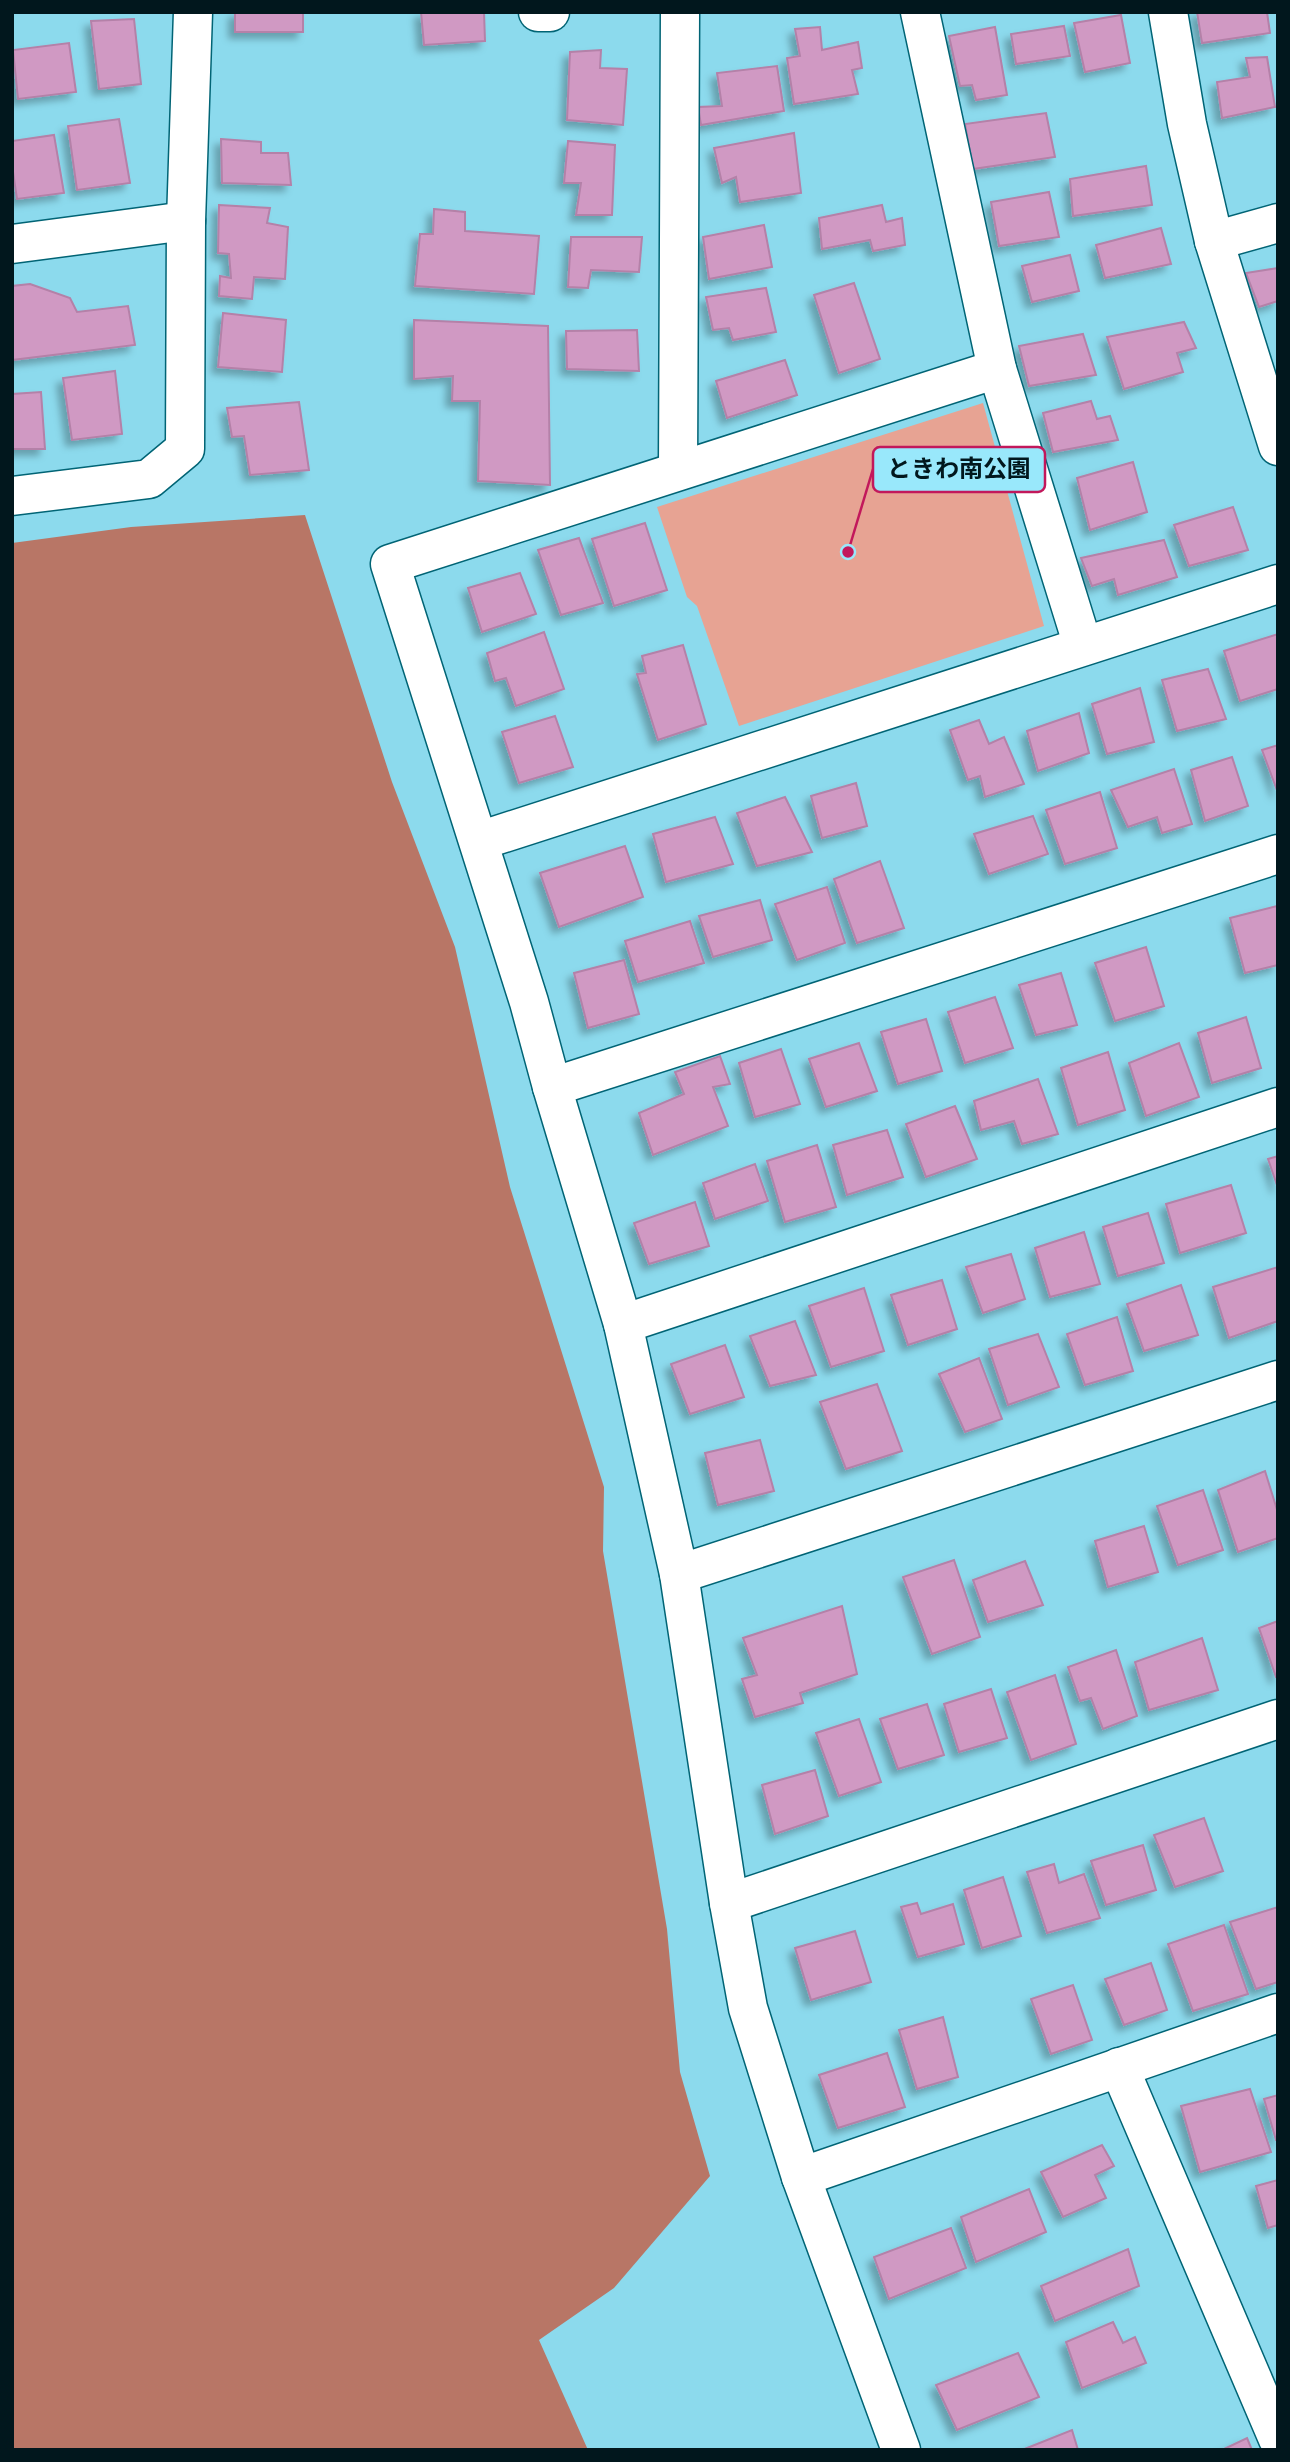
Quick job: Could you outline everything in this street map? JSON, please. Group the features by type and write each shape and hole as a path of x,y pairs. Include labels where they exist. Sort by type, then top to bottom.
{"street":[{"path":"12,496 149,479 185,449 186,221 193,12"},
{"path":"538,12 550,12"},
{"path":"678,470 680,12"},
{"path":"920,12 997,369 1083,646"},
{"path":"1168,12 1187,124 1214,240 1278,446"},
{"path":"12,244 186,221"},
{"path":"1214,240 1278,223"},
{"path":"901,2450 801,2178 748,2008 729,1903 679,1574 623,1324 529,1002 390,564 997,369"},
{"path":"479,841 1278,584"},
{"path":"552,1087 1278,854"},
{"path":"623,1324 1278,1107"},
{"path":"679,1574 1278,1380"},
{"path":"729,1903 1278,1719"},
{"path":"801,2178 1278,2013"},
{"path":"1119,2067 1278,2439"}],"shaded area":[{"path":"983,403 1044,626 739,726 697,606 687,597 657,507"},
{"path":"305,515 392,782 455,947 510,1187 604,1487 603,1551 667,1929 680,2072 710,2176 614,2288 539,2340 588,2450 12,2450 12,543 131,527"}],"building":[{"path":"235,12 303,12 303,32 235,32"},
{"path":"421,12 484,12 485,41 424,45"},
{"path":"1197,12 1267,12 1270,33 1202,43"},
{"path":"1121,15 1130,63 1085,72 1074,23"},
{"path":"134,19 141,84 99,89 91,21"},
{"path":"1064,26 1070,56 1016,64 1011,34"},
{"path":"820,27 822,50 858,42 862,68 852,70 858,94 794,104 787,58 800,56 795,29"},
{"path":"995,27 1007,95 976,100 972,85 960,86 949,36"},
{"path":"69,43 76,92 18,99 13,50"},
{"path":"601,50 600,68 627,69 623,125 567,120 570,52"},
{"path":"1267,57 1275,107 1222,118 1217,82 1250,77 1246,58"},
{"path":"777,66 784,111 701,125 698,107 722,106 717,73"},
{"path":"1046,113 1055,157 973,169 965,124"},
{"path":"119,119 130,183 77,190 68,126"},
{"path":"794,133 801,193 740,202 736,177 722,183 714,148"},
{"path":"54,135 64,193 17,199 12,141"},
{"path":"221,139 261,142 261,153 288,153 291,185 222,183"},
{"path":"568,141 615,145 612,215 576,215 581,183 564,183"},
{"path":"1146,166 1152,205 1073,216 1070,179"},
{"path":"1049,192 1059,237 999,246 991,202"},
{"path":"219,205 270,208 267,223 288,227 285,279 254,277 252,299 219,296 220,276 231,278 229,254 218,253"},
{"path":"882,205 886,222 902,218 905,245 873,251 870,240 822,249 819,218"},
{"path":"434,209 465,212 465,231 539,236 534,294 415,286 420,234 433,234"},
{"path":"764,225 772,267 709,279 703,237"},
{"path":"1161,228 1171,264 1105,278 1096,245"},
{"path":"571,237 642,237 639,272 591,270 588,288 568,287"},
{"path":"1070,255 1079,291 1032,302 1022,266"},
{"path":"1278,268 1278,301 1259,307 1246,273"},
{"path":"854,283 880,359 839,373 814,295"},
{"path":"30,284 70,298 77,312 128,306 135,345 12,360 12,286"},
{"path":"766,288 776,332 733,340 729,328 713,330 706,297"},
{"path":"223,313 286,320 282,372 218,367"},
{"path":"414,320 548,326 550,485 478,481 480,401 452,401 453,376 414,379"},
{"path":"1184,322 1196,348 1177,353 1183,372 1124,389 1107,337"},
{"path":"637,330 639,371 567,369 566,331"},
{"path":"1083,334 1096,375 1029,386 1019,346"},
{"path":"785,360 797,395 727,418 716,381"},
{"path":"115,371 122,434 72,440 63,378"},
{"path":"41,392 45,449 12,449 12,394"},
{"path":"1091,401 1097,419 1110,416 1118,440 1053,452 1043,413"},
{"path":"299,402 309,470 250,475 244,436 232,437 227,408"},
{"path":"1133,462 1147,512 1090,530 1077,478"},
{"path":"1233,507 1248,550 1189,566 1174,525"},
{"path":"645,523 667,590 614,606 592,539"},
{"path":"579,538 603,603 561,615 538,550"},
{"path":"1164,540 1177,577 1118,595 1114,579 1092,586 1081,558"},
{"path":"520,573 536,614 482,632 468,588"},
{"path":"544,632 564,689 516,706 506,678 495,681 487,653"},
{"path":"1278,634 1278,689 1240,701 1224,651"},
{"path":"683,645 706,724 658,740 637,674 646,673 642,656"},
{"path":"1208,669 1226,719 1177,731 1162,680"},
{"path":"1140,688 1154,742 1107,754 1092,704"},
{"path":"1079,713 1089,753 1038,771 1027,731"},
{"path":"555,716 573,767 519,783 502,732"},
{"path":"979,720 989,744 1004,737 1024,784 985,797 980,776 968,780 950,730"},
{"path":"1278,745 1278,793 1262,750"},
{"path":"1232,757 1248,806 1205,821 1191,770"},
{"path":"1174,769 1192,824 1162,833 1157,817 1128,827 1111,790"},
{"path":"856,783 867,826 822,838 811,796"},
{"path":"1100,792 1117,848 1065,864 1046,810"},
{"path":"785,797 812,852 757,866 737,813"},
{"path":"1033,816 1048,854 989,874 974,834"},
{"path":"715,817 733,864 666,882 653,834"},
{"path":"625,846 643,897 559,927 540,873"},
{"path":"880,861 904,928 857,943 834,879"},
{"path":"827,887 845,943 797,960 775,904"},
{"path":"760,900 772,940 713,957 699,916"},
{"path":"1277,906 1278,965 1245,973 1230,918"},
{"path":"690,921 704,963 638,982 625,941"},
{"path":"1146,947 1164,1006 1115,1021 1095,963"},
{"path":"624,960 639,1014 588,1028 574,973"},
{"path":"1061,973 1077,1025 1036,1035 1019,985"},
{"path":"995,997 1013,1048 965,1063 948,1012"},
{"path":"1246,1017 1261,1068 1212,1083 1198,1033"},
{"path":"926,1019 942,1071 898,1084 881,1032"},
{"path":"859,1043 877,1091 826,1107 809,1059"},
{"path":"1179,1043 1199,1097 1146,1116 1129,1063"},
{"path":"781,1049 800,1104 755,1117 739,1063"},
{"path":"1108,1052 1125,1110 1078,1125 1061,1068"},
{"path":"720,1056 730,1084 713,1087 728,1126 653,1155 639,1113 684,1094 675,1072"},
{"path":"1038,1079 1058,1134 1022,1144 1014,1121 981,1130 974,1101"},
{"path":"955,1106 977,1159 926,1177 906,1124"},
{"path":"887,1130 903,1177 847,1195 833,1145"},
{"path":"817,1145 836,1207 785,1222 767,1161"},
{"path":"1278,1156 1278,1188 1268,1159"},
{"path":"755,1164 768,1201 715,1219 703,1183"},
{"path":"1231,1185 1246,1233 1180,1253 1166,1204"},
{"path":"695,1202 709,1246 649,1264 634,1223"},
{"path":"1148,1213 1164,1263 1118,1276 1103,1227"},
{"path":"1084,1232 1100,1284 1050,1297 1035,1248"},
{"path":"1011,1254 1025,1299 983,1313 966,1267"},
{"path":"1278,1267 1278,1321 1229,1338 1213,1287"},
{"path":"942,1280 957,1329 908,1345 891,1295"},
{"path":"1181,1285 1198,1335 1144,1351 1127,1304"},
{"path":"864,1288 884,1351 831,1367 809,1306"},
{"path":"1117,1317 1133,1371 1085,1385 1067,1334"},
{"path":"795,1321 816,1375 770,1386 750,1336"},
{"path":"1038,1334 1059,1387 1008,1405 989,1349"},
{"path":"725,1345 744,1397 690,1414 671,1364"},
{"path":"979,1358 1002,1419 965,1432 939,1374"},
{"path":"877,1384 902,1451 846,1469 820,1402"},
{"path":"760,1440 774,1491 718,1505 705,1453"},
{"path":"1265,1471 1278,1513 1278,1538 1238,1552 1218,1490"},
{"path":"1203,1490 1223,1550 1178,1565 1157,1506"},
{"path":"1144,1526 1158,1572 1108,1587 1095,1541"},
{"path":"954,1560 980,1637 932,1654 903,1577"},
{"path":"1025,1561 1043,1605 988,1622 973,1580"},
{"path":"842,1606 857,1674 800,1693 803,1703 755,1717 742,1679 757,1675 743,1638"},
{"path":"1278,1621 1278,1677 1276,1677 1259,1628"},
{"path":"1202,1638 1218,1690 1149,1710 1135,1662"},
{"path":"1116,1650 1137,1716 1103,1729 1091,1698 1080,1701 1068,1667"},
{"path":"1055,1675 1076,1744 1031,1760 1007,1692"},
{"path":"991,1689 1007,1738 959,1752 944,1704"},
{"path":"927,1704 944,1755 898,1769 880,1719"},
{"path":"859,1719 881,1782 839,1796 816,1733"},
{"path":"815,1770 828,1816 775,1834 762,1785"},
{"path":"1204,1818 1223,1871 1175,1887 1154,1835"},
{"path":"1143,1845 1156,1890 1106,1905 1091,1861"},
{"path":"1054,1864 1059,1883 1084,1874 1100,1918 1047,1933 1027,1872"},
{"path":"1003,1877 1021,1936 982,1948 964,1890"},
{"path":"917,1903 921,1914 953,1904 964,1944 918,1957 901,1907"},
{"path":"1278,1907 1278,1982 1256,1989 1230,1922"},
{"path":"1224,1925 1248,1994 1193,2011 1168,1944"},
{"path":"855,1931 871,1982 811,2000 795,1948"},
{"path":"1151,1963 1167,2010 1124,2025 1105,1979"},
{"path":"1073,1985 1092,2040 1051,2054 1031,1999"},
{"path":"943,2017 958,2077 917,2089 899,2030"},
{"path":"887,2053 905,2107 838,2128 819,2075"},
{"path":"1250,2089 1271,2152 1200,2172 1181,2106"},
{"path":"1278,2095 1278,2140 1276,2140 1264,2099"},
{"path":"1102,2145 1114,2166 1095,2175 1106,2198 1063,2217 1041,2172"},
{"path":"1278,2180 1278,2225 1268,2228 1256,2186"},
{"path":"1029,2189 1046,2232 976,2262 961,2217"},
{"path":"951,2228 966,2268 889,2299 874,2257"},
{"path":"1128,2249 1139,2286 1055,2321 1041,2286"},
{"path":"1113,2322 1123,2343 1135,2337 1146,2363 1082,2388 1066,2342"},
{"path":"1018,2353 1039,2397 957,2430 936,2385"},
{"path":"1072,2430 1078,2450 1022,2450"},
{"path":"1247,2438 1252,2450 1222,2450"}],"place":[{"name":"ときわ南公園","path":"848,552"}]}
